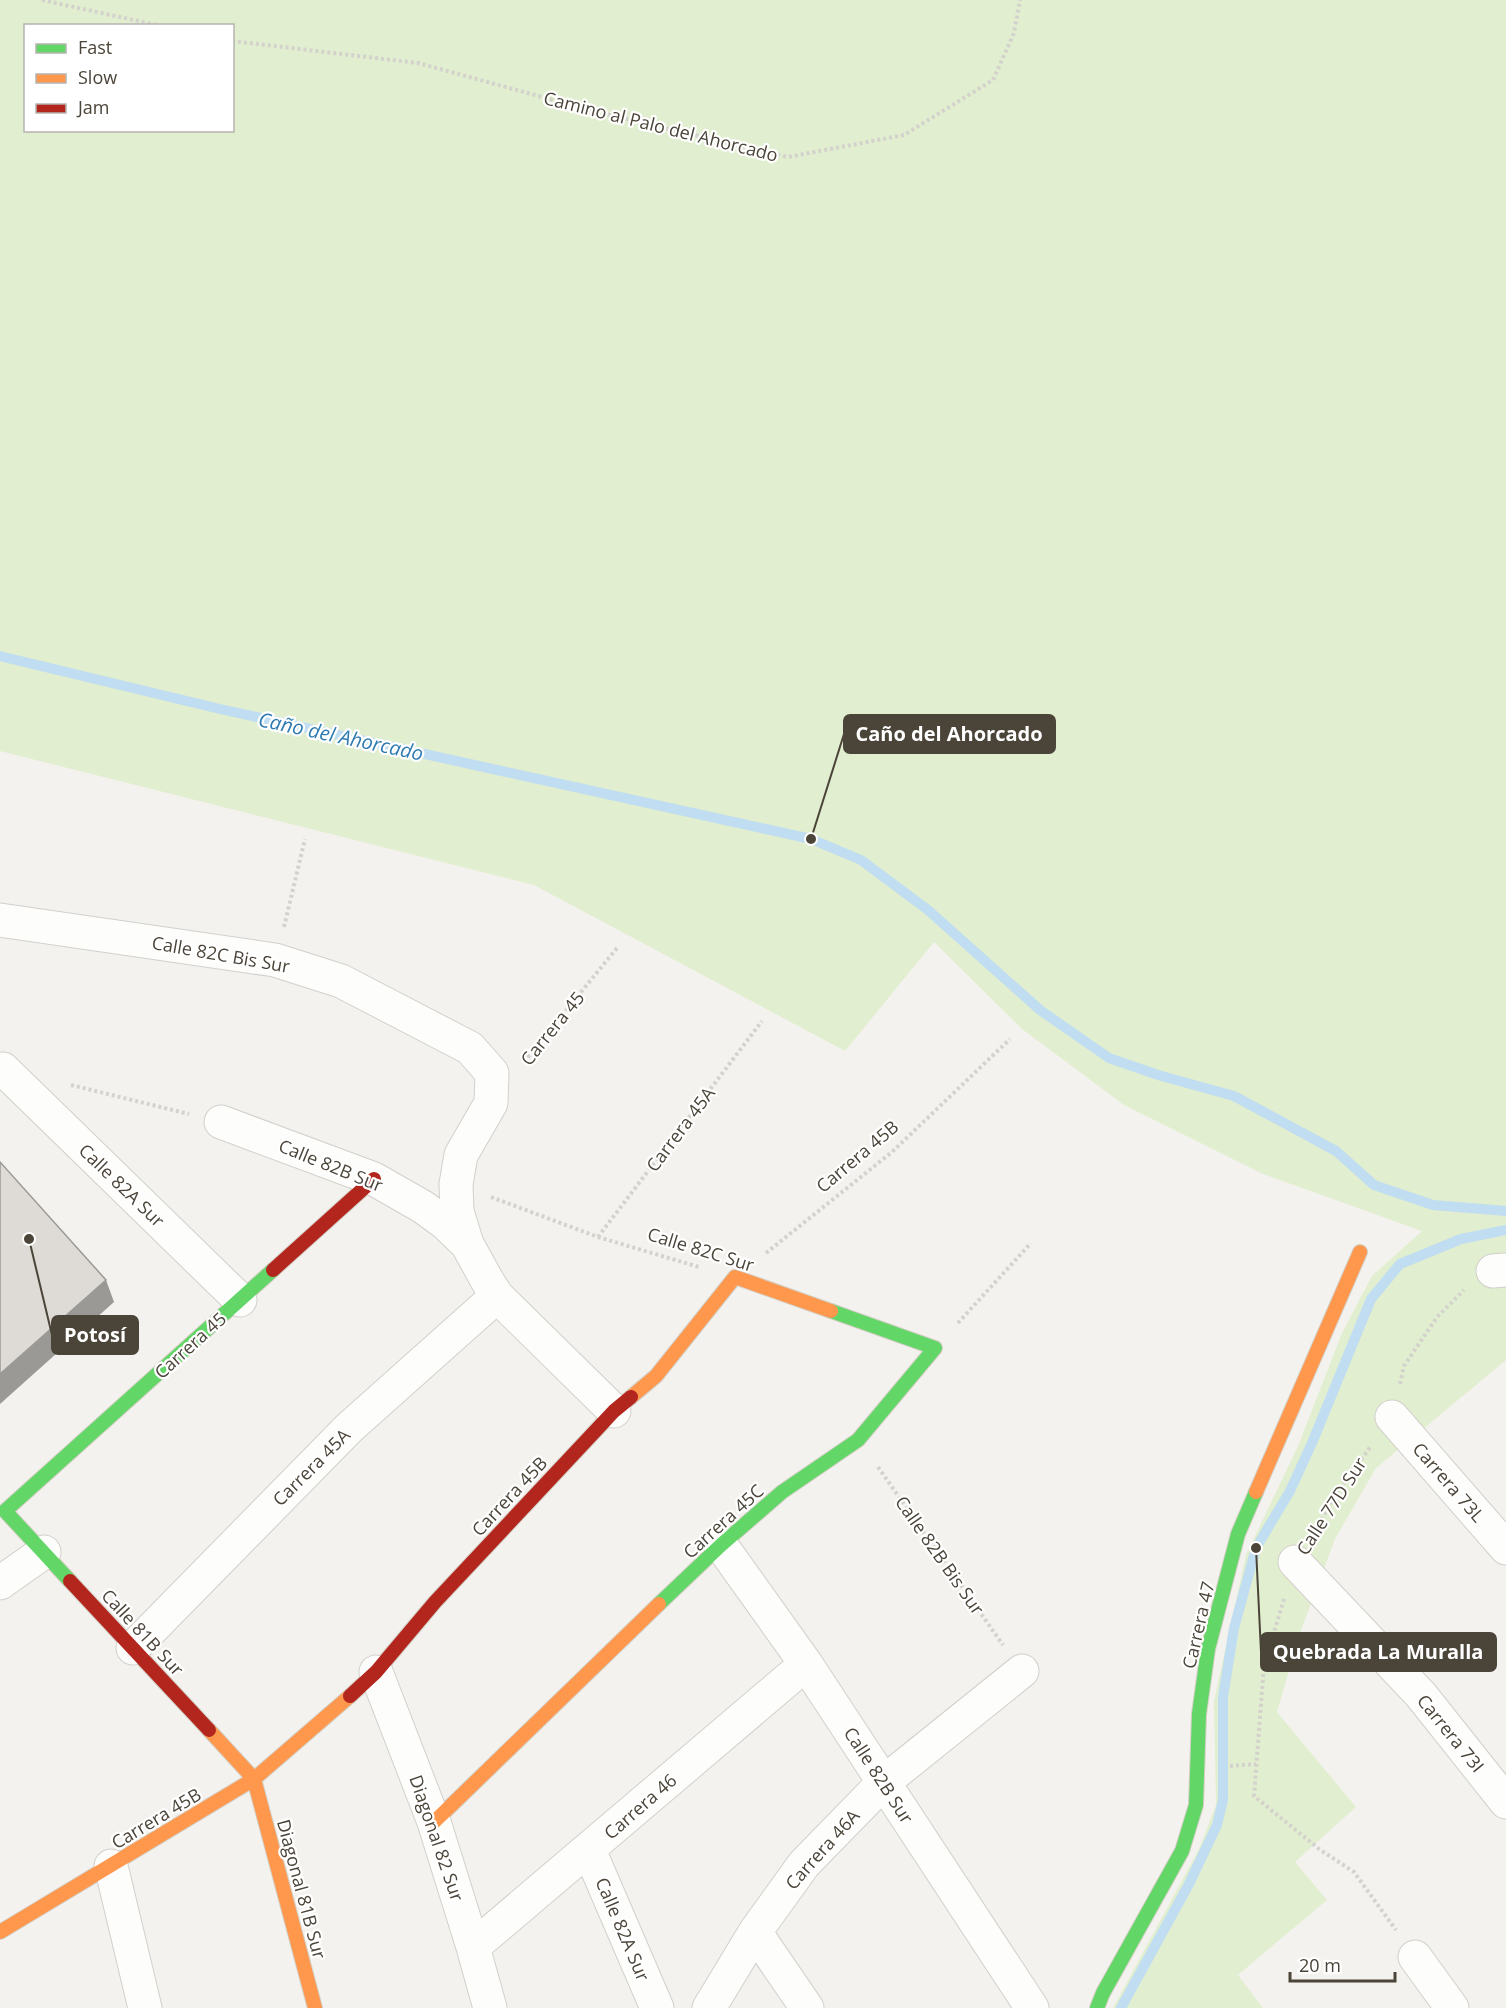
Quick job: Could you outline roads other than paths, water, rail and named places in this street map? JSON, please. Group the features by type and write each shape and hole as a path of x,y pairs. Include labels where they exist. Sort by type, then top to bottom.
{"street":[{"name":"Calle 82C Bis Sur","path":"0,920 275,960 341,981 470,1048 492,1073 491,1102 461,1155 456,1184 457,1211 466,1244"},
{"name":"Calle 82A Sur","path":"3,1069 240,1300"},
{"name":"Calle 82B Sur","path":"221,1122 374,1179 423,1207 445,1223 466,1244 497,1296 614,1411"},
{"name":"Carrera 45","path":"5,1511 374,1179"},
{"name":"Carrera 47","path":"1097,2008 1103,1993 1182,1851 1196,1804 1199,1714 1208,1649 1238,1534 1360,1252"},
{"name":"Calle 82C Sur","path":"735,1277 935,1348"},
{"name":"Carrera 45B","path":"2,1926 111,1866 254,1779 325,1719 376,1672 442,1594 614,1411 656,1376 735,1277"},
{"name":"Carrera 45A","path":"134,1648 349,1428 497,1296"},
{"name":"Carrera 45C","path":"434,1822 722,1545 782,1492 858,1440 935,1348"},
{"name":"Carrera 73L","path":"1392,1417 1506,1548"},
{"name":"Calle 81B Sur","path":"5,1511 254,1779"},
{"name":"Calle 82B Sur","path":"722,1545 806,1664 1032,2008"},
{"path":"0,1583 44,1552"},
{"name":"Carrera 73I","path":"1295,1562 1421,1695 1506,1802"},
{"name":"Carrera 46","path":"473,1947 806,1664"},
{"name":"Carrera 46A","path":"709,2008 755,1932 804,1864 884,1782 1022,1671"},
{"name":"Diagonal 82 Sur","path":"376,1672 434,1822 490,2008"},
{"name":"Diagonal 81B Sur","path":"254,1779 315,2008"},
{"name":"Calle 82A Sur","path":"589,1850 657,2008"},
{"path":"111,1866 145,2008"},
{"path":"755,1932 807,2008"},
{"path":"1415,1957 1452,2008"}],"waterway":[{"name":"Caño del Ahorcado","path":"0,656 220,709 811,839 861,860 928,910 1040,1010 1109,1058 1158,1075 1234,1096 1336,1151 1374,1185 1433,1205 1506,1211"},
{"path":"1121,2008 1189,1884 1217,1825 1223,1800 1223,1697 1234,1628 1256,1548 1290,1491 1371,1299 1400,1264 1461,1239 1506,1230"}],"place":[{"name":"Caño del Ahorcado","path":"811,839"},
{"name":"Potosí","path":"29,1239"},
{"name":"Quebrada La Muralla","path":"1256,1548"}]}
